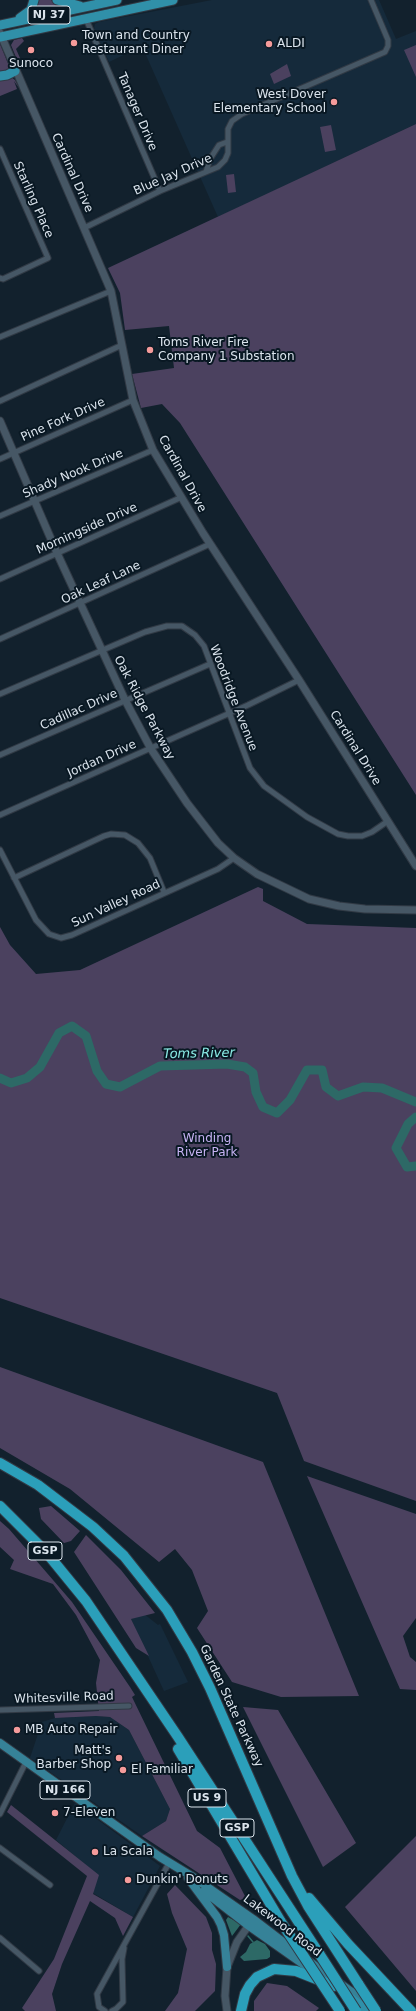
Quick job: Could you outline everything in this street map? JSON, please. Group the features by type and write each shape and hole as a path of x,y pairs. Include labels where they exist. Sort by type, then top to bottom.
{"highway":[{"path":"14,22 28,14 34,0"},
{"path":"57,0 83,7"},
{"name":"NJ 37","path":"0,25 114,0"},
{"name":"NJ 37","path":"0,36 173,0"},
{"path":"0,76 7,75 15,71"},
{"name":"Garden State Parkway","path":"0,1462 38,1485 93,1527 134,1567 167,1610 192,1652 210,1688 277,1845 308,1906 359,1985 378,2011"},
{"name":"GSP","path":"0,1506 22,1526 69,1578 154,1701 356,2011"},
{"name":"US 9","path":"154,1701 165,1727 281,1922 340,2011"},
{"path":"277,1845 316,1906 411,2011"},
{"path":"241,2011 245,1994 250,1985 257,1977 274,1969 296,1971 334,1986"},
{"name":"Lakewood Road","path":"334,1986 368,2011"}],"main road":[{"name":"Lakewood Road","path":"0,1743 188,1878 378,2011"},
{"name":"Lakewood Road","path":"169,1863 193,1877 334,1986"},
{"path":"188,1878 217,1916 221,1925 224,1935 227,1967"}],"street":[{"name":"Blue Jay Drive","path":"84,228 160,191 218,167 225,160 228,153 228,129 232,121 242,114 385,52 388,46 388,40 371,0"},
{"name":"Tanager Drive","path":"86,19 160,191"},
{"name":"Cardinal Drive","path":"0,36 111,291 133,400 153,450 210,544 299,680 416,866"},
{"path":"206,172 210,159 219,145 227,142"},
{"name":"Starling Place","path":"0,149 48,258 0,279"},
{"path":"0,337 111,291"},
{"path":"0,401 122,345"},
{"name":"Pine Fork Drive","path":"0,459 133,400"},
{"name":"Oak Ridge Parkway","path":"0,421 101,651 151,749 202,825 234,858 257,874 309,899 339,906 365,909 416,910"},
{"name":"Shady Nook Drive","path":"0,516 153,450"},
{"name":"Morningside Drive","path":"0,579 182,498"},
{"name":"Oak Leaf Lane","path":"0,639 210,544"},
{"name":"Woodridge Avenue","path":"0,694 145,632 176,625 182,626 195,636 204,646 250,768 264,786 280,800 338,834 362,836 372,832 388,821"},
{"name":"Cadillac Drive","path":"0,755 210,664"},
{"name":"Jordan Drive","path":"0,815 229,714 299,680"},
{"path":"14,878 111,834 125,836 132,839 141,847 150,858 164,892"},
{"name":"Sun Valley Road","path":"0,850 36,920 49,934 61,938 72,935 164,892 218,869 234,858"},
{"name":"Whitesville Road","path":"0,1710 130,1706"},
{"path":"0,1814 26,1762"},
{"path":"0,1848 50,1885"},
{"path":"105,2011 99,2006 97,1994 169,1863"},
{"path":"227,2011 225,1989 227,1967 237,1942 251,1922"},
{"path":"0,1938 39,1971"},
{"path":"112,2011 123,2002 122,1959 125,1943"}],"shaded area":[{"path":"212,0 379,0 396,39 416,31 416,124 218,217 142,46 109,62 94,29 95,24 99,22"},
{"path":"144,1614 158,1625 160,1624 188,1682 164,1691 131,1619"},
{"path":"96,1716 110,1717 129,1730 170,1809 166,1821 142,1836 30,1758 42,1722 55,1718"},
{"path":"75,1803 160,1866 133,1917 93,1893 98,1875 56,1840"},
{"path":"228,1917 241,1924 232,1936 226,1920"},
{"path":"257,1940 265,1944 270,1951 270,1957 267,1959 244,1961 240,1957 246,1952 250,1944"}],"green space":[{"path":"38,0 51,0 58,5 37,11"},
{"path":"22,38 24,41 16,49 20,58 18,62 11,45 14,40"},
{"path":"0,44 9,66 8,71 0,74"},
{"path":"416,45 416,77 404,50"},
{"path":"287,64 291,76 274,84 270,74"},
{"path":"11,77 15,80 19,88 14,81 17,89 0,96 0,79"},
{"path":"416,124 416,795 180,423 162,404 141,408 132,374 174,368 169,326 125,330 120,293 108,268"},
{"path":"331,125 336,150 325,152 320,127"},
{"path":"234,174 236,192 228,193 226,175"},
{"name":"Winding River Park","path":"258,887 263,889 263,901 307,924 416,928 416,1501 304,1461 277,1393 0,1298 0,927 10,945 36,974 80,970"},
{"path":"0,1367 263,1462 359,1696 281,1697 232,1682 197,1628 208,1611 192,1570 175,1549 159,1562 70,1489 0,1448"},
{"path":"307,1476 416,1514 416,1618 403,1636 410,1657 416,1662 416,1690 400,1689"},
{"path":"51,1506 80,1531 71,1541 64,1543 41,1519 39,1508"},
{"path":"0,1521 9,1529 72,1602 130,1687 135,1695 132,1697 197,1831 220,1848 246,1898 240,1900 142,1836 166,1821 170,1809 129,1730 110,1717 96,1716 55,1718 54,1713 99,1711 96,1683 100,1660 76,1615 53,1584 10,1569 14,1560 0,1547"},
{"path":"86,1535 121,1570 155,1613 131,1619 149,1656 136,1648 74,1552"},
{"path":"243,1707 278,1710 356,1843 323,1867"},
{"path":"11,1805 99,1875 93,1894 133,1917 123,1936 115,1918 90,1901 62,1964 52,1994 56,2011 25,2011 22,2008 54,1959 87,1876 7,1812"},
{"path":"416,1836 416,1991 345,1907"},
{"path":"175,1885 206,1917 212,1933 212,1950 216,1964 215,1991 195,2011 165,2011 178,1993 187,1949 172,1913 167,1894"},
{"path":"267,1983 287,1986 319,2008 316,2011 254,2011 254,2001"}],"waterway":[{"name":"Toms River","path":"0,1078 11,1083 27,1078 40,1067 59,1033 72,1026 86,1036 97,1071 106,1084 120,1087 160,1066 227,1064 245,1067 253,1073 256,1092 263,1107 277,1113 290,1100 307,1070 322,1070 326,1087 338,1096 363,1087 382,1088 416,1102"},
{"name":"Toms River","path":"416,1117 408,1124 396,1148 407,1167 416,1166"},
{"path":"248,1936 253,1942"}],"place":[{"name":"Town and Country Restaurant Diner","path":"74,43"},
{"name":"ALDI","path":"269,44"},
{"name":"Sunoco","path":"31,50"},
{"name":"West Dover Elementary School","path":"334,102"},
{"name":"Toms River Fire Company 1 Substation","path":"150,350"},
{"name":"MB Auto Repair","path":"17,1730"},
{"name":"Matt's Barber Shop","path":"119,1758"},
{"name":"El Familiar","path":"123,1770"},
{"name":"7-Eleven","path":"55,1813"},
{"name":"La Scala","path":"95,1852"},
{"name":"Dunkin' Donuts","path":"128,1880"}]}
